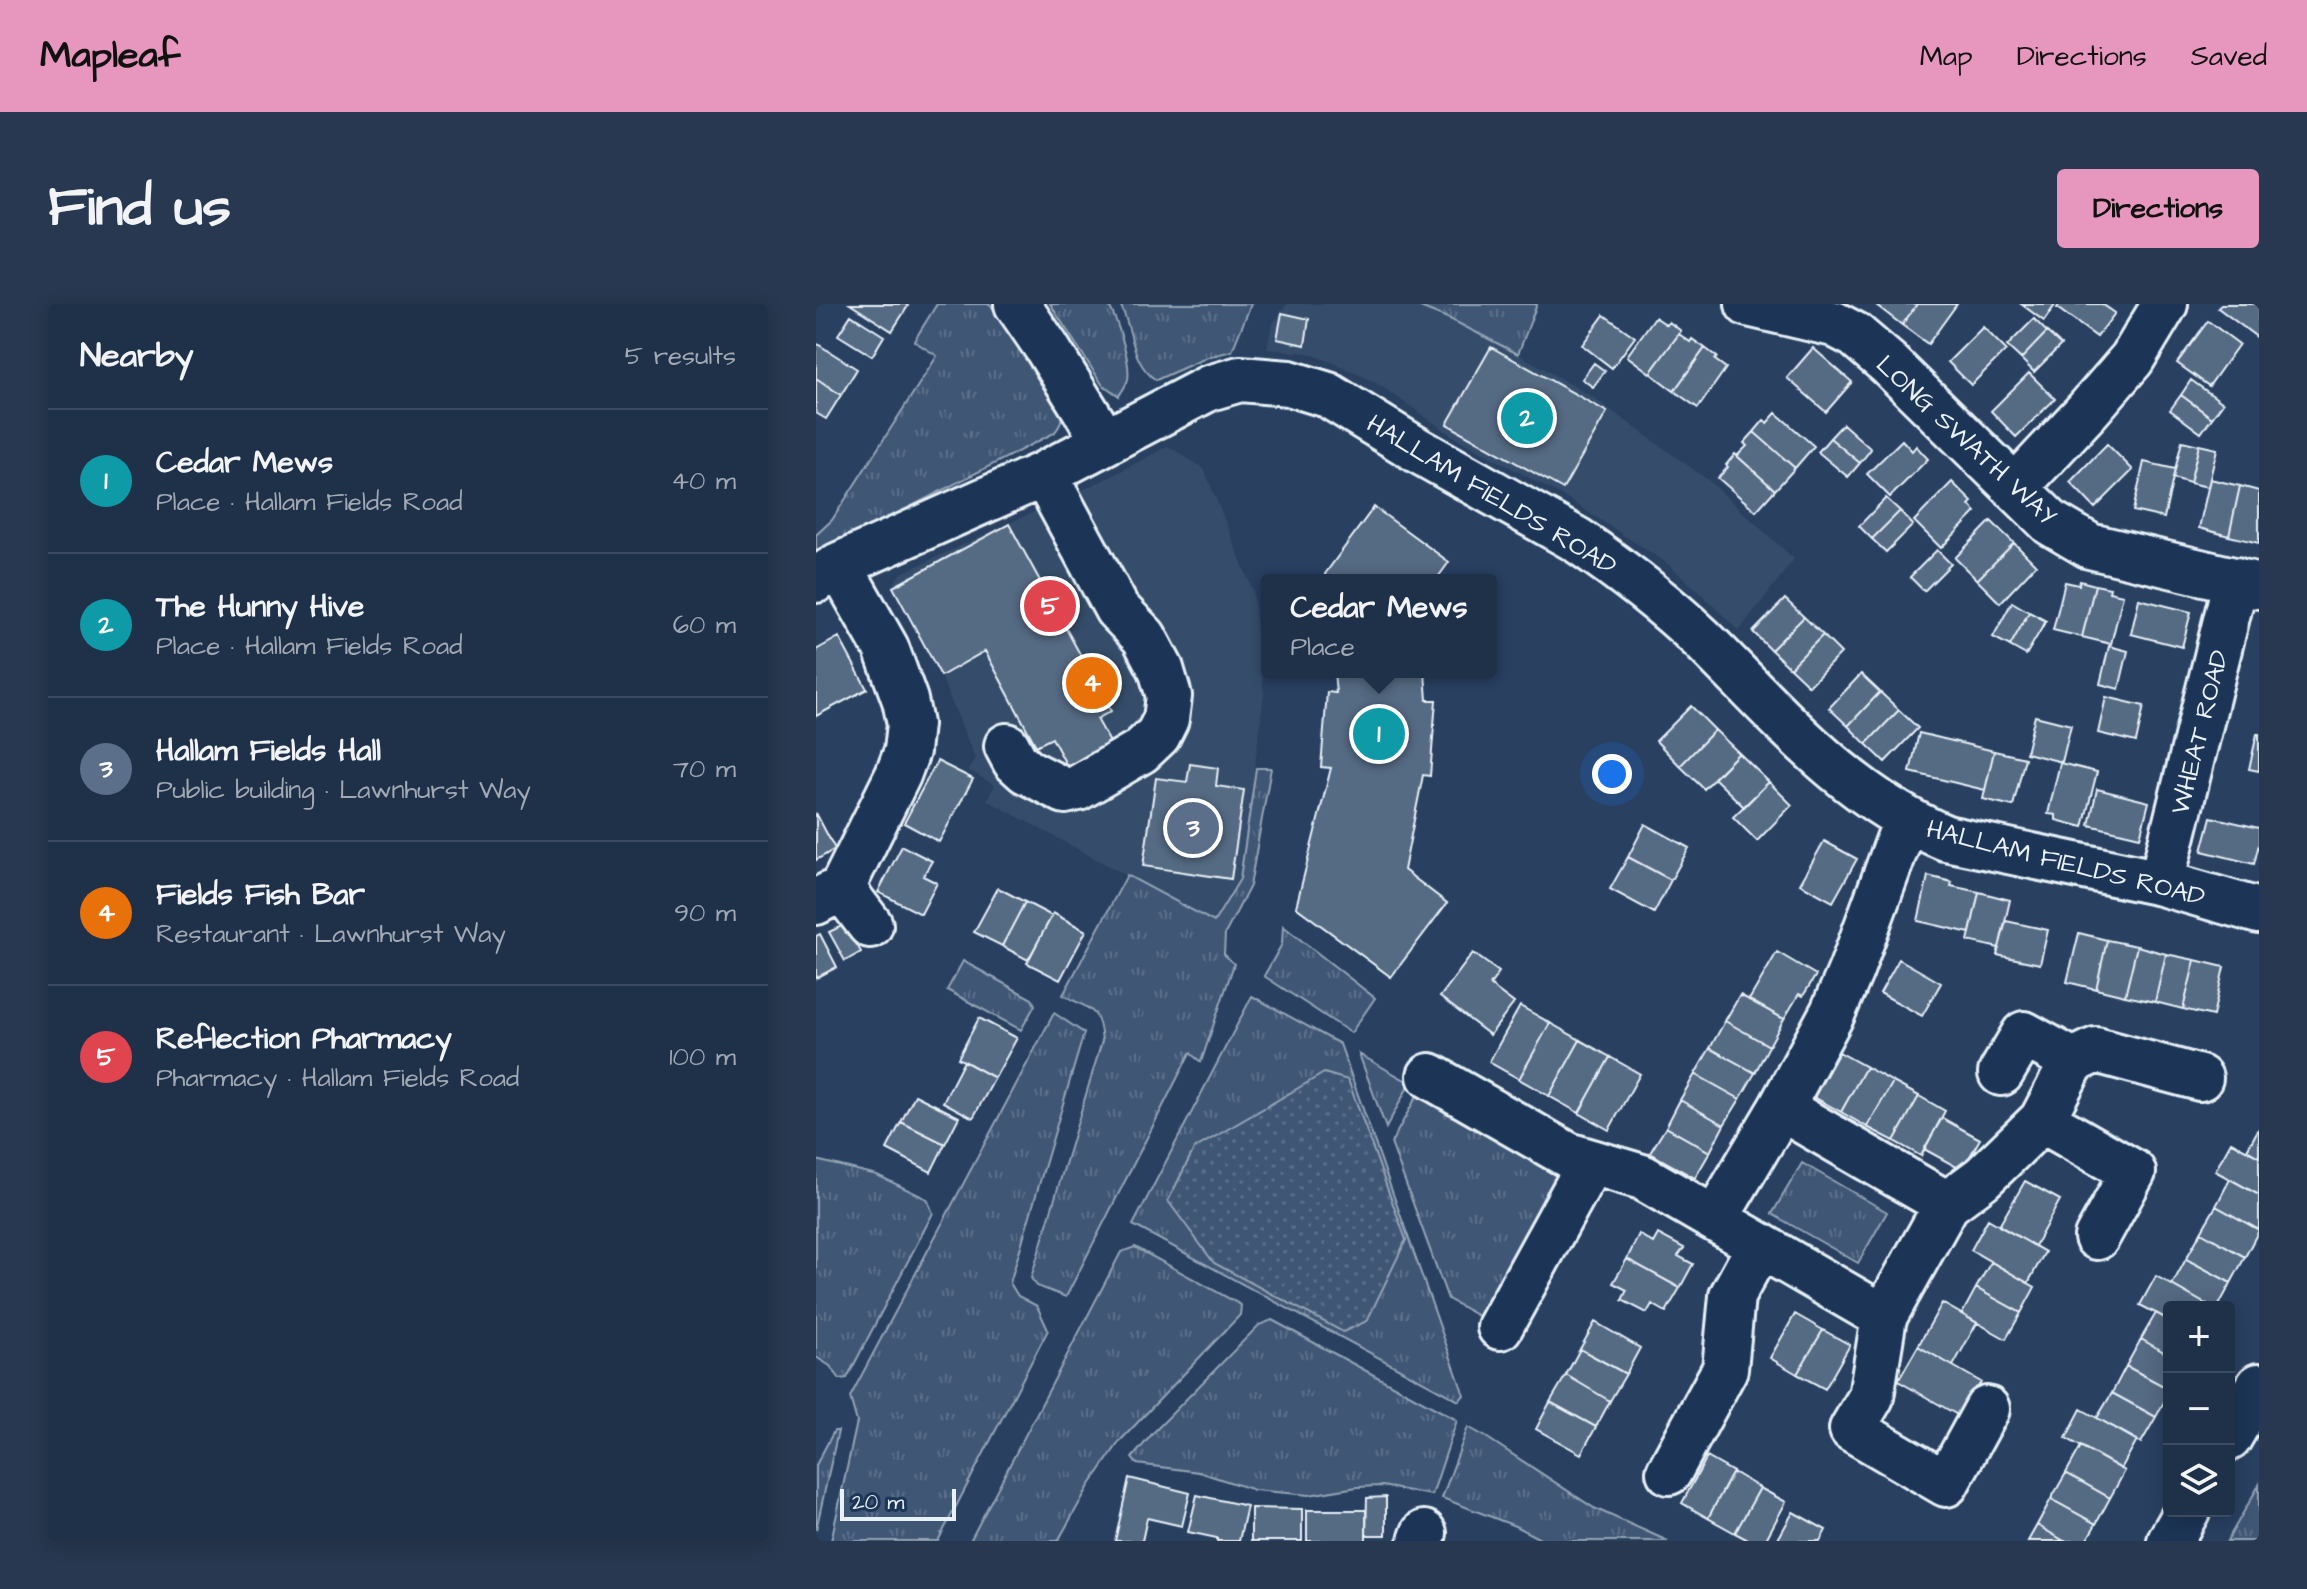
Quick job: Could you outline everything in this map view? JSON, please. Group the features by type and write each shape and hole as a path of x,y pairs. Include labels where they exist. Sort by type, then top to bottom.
{"street":[{"path":"1017,304 1105,442"},
{"name":"LONG SWATH WAY","path":"1748,304 1834,324 1855,335 1889,364 2051,523 2090,546 2248,583"},
{"path":"2015,488 2132,359 2165,304"},
{"name":"HALLAM FIELDS ROAD","path":"828,573 1044,474 1209,388 1240,379 1289,383 1328,395 1419,451 1577,540 1672,611 1820,757 1906,820 1946,838 2161,883 2259,911"},
{"path":"1007,746 1015,761 1026,771 1065,791 1078,788 1141,751 1158,735 1166,719 1169,696 1161,669 1144,637 1117,609 1044,474"},
{"path":"828,573 886,648 905,700 910,724 907,751 898,775 829,895 870,925"},
{"name":"WHEAT ROAD","path":"2161,883 2248,583"},
{"path":"1715,1219 1833,1012 1906,820"},
{"path":"2001,1073 2024,1034 2073,1061"},
{"path":"1987,1409 1946,1484 1852,1429 1871,1397 1884,1317 1947,1204 1982,1178 2042,1120 2073,1061 2096,1050 2200,1078"},
{"path":"1430,1076 1568,1155 1642,1177 1884,1317"},
{"path":"1781,1108 1947,1204"},
{"path":"2042,1120 2133,1172 2097,1237"},
{"path":"1500,1327 1590,1163"},
{"path":"1669,1472 1725,1369 1732,1296 1760,1245"},
{"path":"2235,1428 2259,1386"},
{"path":"2170,1541 2184,1517"}],"shaded area":[{"path":"1287,304 1413,304 1450,319 1591,396 1708,480 1794,559 1739,631 1665,562 1568,499 1456,438 1378,384 1307,353 1267,349 1272,325"},
{"path":"1168,446 1204,469 1253,591 1264,694 1240,879 1214,923 987,800 995,785 968,770 975,758 941,676 893,587 902,573 1108,478"}],"green space":[{"path":"937,304 990,304 1060,407 1060,424 1054,433 816,555 816,535 832,520 937,356 914,341"},
{"path":"1050,304 1108,304 1127,362 1128,379 1119,396 1102,384"},
{"path":"1120,304 1251,304 1232,351 1208,357 1156,380 1141,364"},
{"path":"1413,304 1537,304 1518,354"},
{"path":"1256,768 1271,768 1250,886 1225,934 1224,954 1234,964 1201,1062 1190,1053 1066,1297 1037,1286 1031,1278 1102,1041 1101,1030 1092,1010 1063,995 1127,875 1214,922 1240,879"},
{"path":"1283,926 1375,998 1351,1033 1264,976 1282,944"},
{"path":"963,961 1032,999 1035,1005 1021,1030 947,990"},
{"path":"1252,996 1340,1044 1464,1395 1459,1401 1133,1225"},
{"path":"1054,1013 1084,1033 1010,1283 1018,1296 1037,1306 1048,1330 938,1541 831,1541 857,1422 850,1397"},
{"path":"1359,1054 1410,1083 1386,1128"},
{"path":"1324,1073 1348,1080 1406,1240 1367,1321 1343,1332 1214,1263 1168,1201 1194,1149"},
{"path":"1421,1088 1572,1171 1489,1322 1448,1299 1391,1143"},
{"path":"816,1160 877,1175 927,1199 933,1213 847,1378 840,1379 830,1366 816,1357"},
{"path":"1802,1163 1887,1212 1858,1263 1772,1214"},
{"path":"1135,1247 1241,1305 1240,1315 1120,1441 1089,1486 1058,1541 970,1541 1121,1252"},
{"path":"1272,1320 1457,1420 1432,1495 1382,1486 1309,1495 1254,1490 1199,1472 1137,1464 1132,1458 1153,1433 1259,1325"},
{"path":"1468,1427 1594,1508 1668,1541 1544,1541 1515,1526 1442,1498"},
{"path":"834,1431 838,1431 816,1530 816,1465"},
{"path":"2259,1485 2259,1538 2257,1541 2227,1541"}],"building":[{"path":"850,304 905,304 908,306 892,331"},
{"path":"1877,304 1917,304 1902,325"},
{"path":"1917,304 1957,304 1928,344 1902,325"},
{"path":"2021,304 2054,304 2055,305 2044,321"},
{"path":"2060,304 2102,304 2115,313 2097,337 2057,308"},
{"path":"2221,304 2259,304 2258,338 2218,308"},
{"path":"1282,313 1309,319 1305,345 1277,339"},
{"path":"851,315 884,336 872,356 838,335"},
{"path":"1604,315 1635,337 1612,368 1582,345"},
{"path":"1655,317 1681,331 1650,373 1627,356"},
{"path":"2034,319 2047,332 2021,359 2007,346"},
{"path":"2208,321 2239,344 2209,386 2177,363"},
{"path":"1983,327 2006,350 1971,385 1948,362"},
{"path":"2047,332 2061,345 2034,372 2021,359"},
{"path":"1679,334 1705,348 1674,391 1650,373"},
{"path":"816,343 857,369 841,395 816,378"},
{"path":"1491,347 1607,412 1563,489 1447,424"},
{"path":"1705,348 1726,368 1698,408 1674,391"},
{"path":"1813,348 1852,382 1826,412 1787,378"},
{"path":"1594,363 1605,371 1593,387 1582,379"},
{"path":"2029,373 2055,399 2016,437 1991,411"},
{"path":"816,378 841,395 826,419 816,413"},
{"path":"2191,380 2223,403 2212,418 2181,395"},
{"path":"2181,395 2212,418 2201,433 2170,410"},
{"path":"1776,413 1814,446 1795,468 1754,432 1764,420 1767,423"},
{"path":"1843,424 1871,449 1860,463 1830,438"},
{"path":"1754,432 1795,468 1775,490 1737,456"},
{"path":"1830,438 1860,463 1848,477 1818,452"},
{"path":"1902,440 1912,451 1916,446 1928,459 1890,497 1867,474"},
{"path":"2182,441 2199,445 2190,483 2173,478"},
{"path":"2107,444 2133,470 2095,508 2070,482"},
{"path":"2199,445 2217,449 2208,487 2190,483"},
{"path":"1735,454 1775,490 1756,511 1718,478"},
{"path":"2144,462 2175,469 2164,518 2133,511"},
{"path":"2210,479 2240,486 2229,536 2199,528"},
{"path":"1952,482 1972,502 1969,505 1976,512 1941,548 1914,521"},
{"path":"2240,486 2259,491 2259,543 2229,536"},
{"path":"1886,498 1900,511 1872,539 1859,526"},
{"path":"1374,507 1449,562 1440,574 1325,574"},
{"path":"1900,511 1913,525 1886,552 1872,539"},
{"path":"1991,521 2014,543 1977,580 1955,558"},
{"path":"1009,524 1111,711 1097,719 1112,746 1069,770 1052,738 1036,746 985,651 941,676 893,587"},
{"path":"2014,543 2036,565 2000,603 1977,580"},
{"path":"1937,550 1951,564 1924,591 1910,577"},
{"path":"2080,581 2095,585 2082,637 2053,630 2065,582 2079,585"},
{"path":"2095,585 2123,595 2111,644 2082,637"},
{"path":"1785,599 1804,617 1771,650 1753,632"},
{"path":"2139,599 2191,612 2182,647 2131,634"},
{"path":"2012,602 2029,612 2010,646 1993,637"},
{"path":"2029,612 2046,621 2026,655 2010,646"},
{"path":"1804,617 1823,635 1790,668 1771,650"},
{"path":"1823,635 1841,653 1809,686 1790,668"},
{"path":"839,637 867,689 816,716 816,650"},
{"path":"2109,646 2128,651 2119,689 2100,684"},
{"path":"1861,674 1880,692 1848,726 1829,708"},
{"path":"1335,678 1425,678 1427,700 1436,700 1430,776 1423,775 1404,870 1447,903 1391,977 1296,907 1331,768 1321,767 1327,692 1336,693"},
{"path":"1880,692 1899,710 1866,744 1848,726"},
{"path":"2106,697 2144,706 2136,742 2098,733"},
{"path":"1691,706 1715,730 1680,766 1656,741"},
{"path":"1899,710 1918,728 1885,762 1866,744"},
{"path":"2035,716 2071,725 2062,762 2026,753"},
{"path":"1715,730 1739,753 1704,789 1680,766"},
{"path":"1919,733 1994,751 1985,790 1910,772"},
{"path":"2259,734 2259,771 2249,769"},
{"path":"1994,751 2025,758 2013,806 1983,799"},
{"path":"1739,753 1769,782 1744,807 1714,778"},
{"path":"937,761 973,779 939,842 904,823"},
{"path":"2060,763 2097,772 2083,827 2056,820 2056,815 2048,814"},
{"path":"1190,764 1218,768 1216,786 1244,790 1231,879 1143,866 1156,778 1187,782"},
{"path":"1769,782 1792,805 1757,841 1733,817"},
{"path":"2097,789 2149,802 2140,837 2089,825"},
{"path":"816,813 835,849 816,860"},
{"path":"2211,817 2259,828 2254,864 2202,851"},
{"path":"1645,824 1689,848 1671,880 1628,857"},
{"path":"1824,841 1857,859 1833,902 1800,884"},
{"path":"902,846 932,861 923,876 937,883 921,914 878,892"},
{"path":"1628,857 1671,880 1654,913 1610,889"},
{"path":"1928,876 1952,882 1951,886 1979,892 1970,933 1918,921"},
{"path":"998,888 1025,902 1002,946 974,932"},
{"path":"1979,892 2010,900 1999,948 1968,941"},
{"path":"1025,902 1052,916 1028,960 1002,946"},
{"path":"1053,913 1086,931 1060,980 1027,963"},
{"path":"2006,921 2048,930 2040,964 1997,955"},
{"path":"846,924 861,952 845,961 829,932"},
{"path":"2079,933 2107,940 2096,989 2067,982"},
{"path":"820,934 837,967 816,978 816,936"},
{"path":"2107,940 2137,946 2125,996 2096,989"},
{"path":"2137,946 2166,954 2155,1002 2125,996"},
{"path":"1777,952 1816,975 1803,996 1799,994 1784,1019 1749,1000"},
{"path":"1473,953 1499,972 1490,985 1514,1003 1490,1035 1440,997"},
{"path":"2166,954 2195,960 2183,1009 2155,1002"},
{"path":"1899,959 1941,983 1922,1016 1880,993"},
{"path":"2195,960 2224,967 2213,1016 2183,1009"},
{"path":"1740,995 1784,1019 1769,1046 1725,1021"},
{"path":"1520,1006 1550,1023 1519,1079 1489,1062"},
{"path":"979,1018 1017,1038 995,1078 958,1058"},
{"path":"1725,1021 1769,1046 1755,1073 1710,1048"},
{"path":"1550,1023 1580,1040 1549,1096 1519,1079"},
{"path":"1580,1040 1610,1057 1579,1113 1549,1096"},
{"path":"1710,1048 1755,1073 1740,1099 1695,1074"},
{"path":"1839,1052 1866,1067 1841,1112 1814,1097"},
{"path":"1610,1057 1640,1074 1609,1130 1579,1113"},
{"path":"964,1061 995,1078 973,1118 943,1102"},
{"path":"1866,1067 1893,1082 1867,1127 1841,1112"},
{"path":"1695,1074 1740,1099 1724,1125 1680,1100"},
{"path":"1893,1082 1919,1096 1894,1141 1867,1127"},
{"path":"915,1095 959,1117 945,1144 901,1122"},
{"path":"1919,1096 1945,1111 1921,1156 1894,1141"},
{"path":"1680,1100 1724,1125 1710,1152 1666,1127"},
{"path":"1942,1118 1980,1139 1962,1170 1924,1149"},
{"path":"901,1122 945,1144 931,1172 887,1149"},
{"path":"1666,1127 1710,1152 1695,1178 1650,1153"},
{"path":"2259,1128 2259,1157 2247,1150"},
{"path":"2231,1142 2259,1157 2259,1195 2215,1171"},
{"path":"2230,1179 2259,1195 2259,1230 2216,1206"},
{"path":"2025,1181 2060,1200 2035,1246 1999,1226"},
{"path":"2216,1206 2259,1230 2245,1257 2201,1232"},
{"path":"1988,1219 2045,1252 2028,1283 1971,1250"},
{"path":"2201,1232 2245,1257 2231,1283 2186,1259"},
{"path":"1639,1234 1653,1243 1658,1234 1684,1248 1678,1256 1693,1264 1680,1288 1627,1259"},
{"path":"1627,1259 1680,1288 1666,1312 1652,1304 1647,1313 1622,1300 1627,1290 1613,1283"},
{"path":"2186,1259 2231,1283 2221,1301 2200,1301 2172,1285"},
{"path":"1991,1262 2035,1287 2021,1313 1976,1288"},
{"path":"2156,1276 2200,1301 2163,1301 2163,1317 2140,1305"},
{"path":"1976,1288 2021,1313 2006,1339 1962,1314"},
{"path":"1942,1303 1977,1323 1953,1366 1918,1346"},
{"path":"2156,1313 2163,1317 2163,1352 2141,1339"},
{"path":"1795,1314 1823,1330 1797,1374 1770,1358"},
{"path":"1595,1322 1640,1348 1626,1374 1580,1349"},
{"path":"1823,1330 1850,1345 1825,1389 1797,1374"},
{"path":"2141,1339 2163,1352 2163,1386 2126,1366"},
{"path":"1918,1346 1981,1382 1961,1417 1898,1381"},
{"path":"1580,1349 1626,1374 1610,1401 1566,1375"},
{"path":"2126,1366 2163,1386 2163,1404 2156,1417 2112,1393"},
{"path":"1566,1375 1610,1401 1596,1427 1550,1402"},
{"path":"2112,1393 2156,1417 2141,1443 2097,1418"},
{"path":"1550,1402 1596,1427 1581,1454 1536,1429"},
{"path":"2081,1409 2137,1440 2121,1469 2066,1438"},
{"path":"2081,1446 2125,1471 2110,1498 2066,1473"},
{"path":"1707,1457 1733,1472 1708,1518 1682,1503"},
{"path":"1733,1472 1760,1488 1735,1533 1708,1518"},
{"path":"2066,1473 2110,1498 2096,1524 2051,1499"},
{"path":"1129,1478 1190,1493 1182,1526 1147,1518 1142,1541 1115,1541"},
{"path":"1760,1488 1786,1502 1765,1541 1750,1541 1735,1533"},
{"path":"1197,1495 1247,1506 1239,1541 1217,1541 1217,1538 1188,1532"},
{"path":"1386,1497 1386,1535 1366,1535 1367,1498"},
{"path":"2051,1499 2096,1524 2086,1541 2064,1541 2037,1525"},
{"path":"1251,1508 1302,1509 1302,1541 1251,1541"},
{"path":"1307,1510 1366,1510 1366,1541 1307,1541"},
{"path":"1793,1512 1826,1530 1820,1541 1777,1541"},
{"path":"2037,1525 2064,1541 2028,1541"}],"place":[{"name":"The Hunny Hive","path":"1527,418"},
{"name":"Reflection Pharmacy","path":"1050,606"},
{"name":"Fields Fish Bar","path":"1092,683"},
{"name":"Cedar Mews","path":"1379,734"},
{"name":"Hallam Fields Hall","path":"1193,828"}]}
